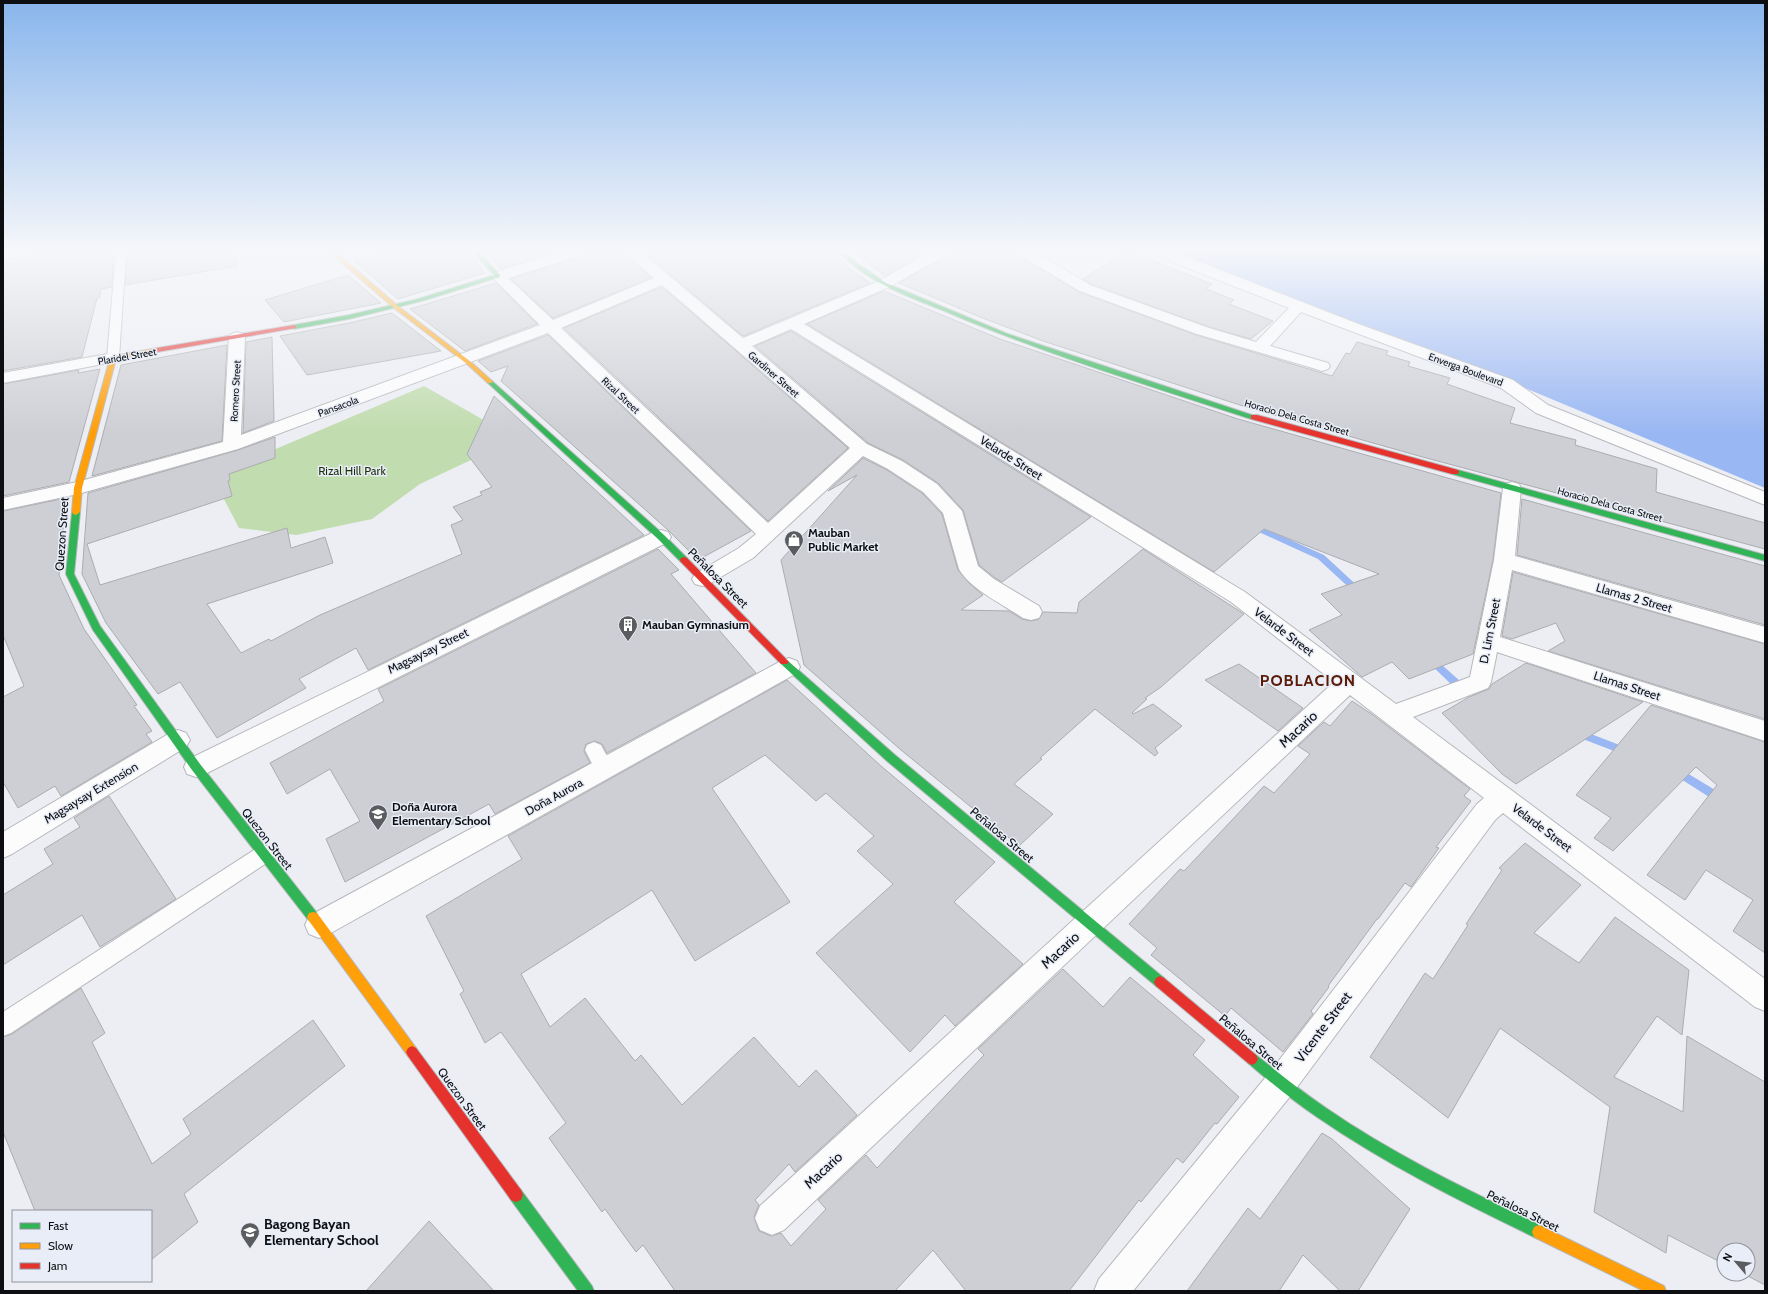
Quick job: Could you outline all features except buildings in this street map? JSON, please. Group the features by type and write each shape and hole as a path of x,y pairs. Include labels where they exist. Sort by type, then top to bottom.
{"street":[{"name":"Plaridel Street","path":"3,378 371,312"},
{"name":"Peñalosa Street","path":"403,312 465,359 661,537 789,667 891,758 1281,1083 1339,1125 1465,1196 1659,1291"},
{"name":"Rizal Street","path":"535,312 768,534"},
{"name":"Pansacola","path":"3,504 78,488 232,445 465,359 585,312"},
{"name":"Gardiner Street","path":"703,312 861,448 896,465 930,488 952,511 969,569 987,584 1031,612"},
{"path":"741,345 819,312"},
{"name":"Horacio Dela Costa Street","path":"952,312 1006,335 1244,414 1765,558"},
{"path":"1152,312 1203,331 1322,366"},
{"path":"1259,348 1294,312"},
{"name":"Enverga Boulevard","path":"1316,312 1507,384 1542,409 1765,499"},
{"name":"Velarde Street","path":"793,324 1238,597 1765,997"},
{"name":"Romero Street","path":"232,445 237,337"},
{"name":"Quezon Street","path":"113,358 78,488 70,574 96,628 196,766 319,925 587,1291"},
{"path":"702,579 746,553 861,448"},
{"name":"D. Lim Street","path":"1393,715 1480,682 1504,560 1512,488"},
{"name":"Magsaysay Street","path":"196,766 503,619 661,537"},
{"name":"Llamas 2 Street","path":"1504,560 1765,635"},
{"name":"Llamas Street","path":"1488,641 1765,731"},
{"name":"Doña Aurora","path":"319,925 599,760 789,667"},
{"name":"Macario","path":"772,1218 1349,682"},
{"name":"Magsaysay Extension","path":"3,846 178,740"},
{"name":"Vicente Street","path":"1111,1291 1281,1083 1486,812 1502,798"}],"lane":[{"path":"113,358 116,312"},
{"path":"3,1025 264,854"}],"green space":[{"name":"Rizal Hill Park","path":"424,386 496,427 509,442 420,484 372,519 296,535 239,528 212,476"}],"water":[{"path":"1329,312 1765,312 1765,488 1525,388"}],"waterway":[{"path":"1253,526 1321,557 1359,592"},
{"path":"1431,660 1457,684"},
{"path":"1578,733 1627,752"},
{"path":"1677,771 1721,799"}],"traffic: fast":[{"path":"294,327 368,312"},
{"path":"952,312 1006,335 1254,417"},
{"path":"490,382 661,537 684,560"},
{"path":"1455,472 1765,558"},
{"path":"76,512 70,574 96,628 196,767 313,917"},
{"path":"784,662 891,758 1160,982"},
{"path":"1252,1059 1311,1106 1357,1136 1434,1179 1539,1232"},
{"path":"516,1195 587,1291"}],"traffic: slow":[{"path":"403,312 469,363 490,382"},
{"path":"76,512 78,488 113,358 157,350"},
{"path":"313,917 412,1052"},
{"path":"1539,1232 1659,1291"}],"traffic: jam":[{"path":"157,350 294,327"},
{"path":"1254,417 1455,472"},
{"path":"684,560 784,662"},
{"path":"1160,982 1252,1059"},
{"path":"412,1052 516,1195"}],"place":[{"name":"Mauban Public Market","path":"794,557"},
{"name":"Mauban Gymnasium","path":"628,642"},
{"name":"Doña Aurora Elementary School","path":"378,831"},
{"name":"Bagong Bayan Elementary School","path":"250,1249"}],"district":[{"name":"POBLACION","path":"1308,680"}]}
